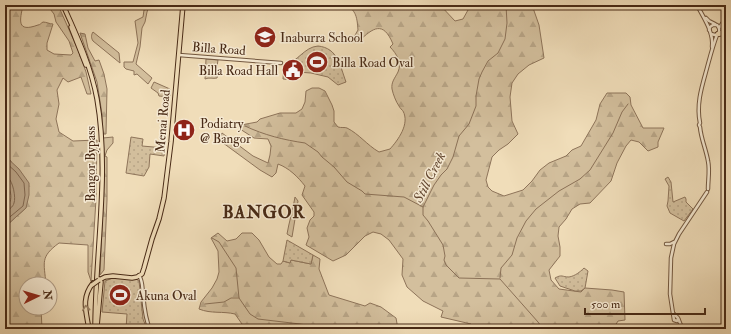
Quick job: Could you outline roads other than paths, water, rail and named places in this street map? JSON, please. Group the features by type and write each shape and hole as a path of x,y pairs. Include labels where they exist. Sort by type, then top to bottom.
{"highway":[{"path":"718,34 726,32"}],"main road":[{"name":"Bangor Bypass","path":"62,5 76,32 87,60 97,99 101,142 95,329"},
{"name":"Menai Road","path":"177,62 179,55 183,5"},
{"name":"Menai Road","path":"139,275 144,270 161,211 165,189 183,5"},
{"name":"Menai Road","path":"178,49 179,55"},
{"path":"89,329 85,298 91,285 99,279 112,275 139,275"},
{"path":"99,279 111,276 132,278 139,275"},
{"path":"101,290 104,280 111,276"},
{"path":"95,329 102,282 99,279"}],"street":[{"path":"698,5 707,19 719,28"},
{"path":"698,5 710,32 712,41 710,56"},
{"path":"710,32 711,26 726,18"},
{"path":"682,328 673,312 670,299 671,254 675,240 707,190 709,181 709,163 700,125 699,101 710,56 720,31 719,28 726,18"},
{"path":"710,32 713,35 718,34"},
{"path":"180,42 180,50 191,56"},
{"name":"Billa Road","path":"179,55 281,63"},
{"path":"177,62 182,58 191,56"},
{"path":"666,244 675,240"},
{"path":"139,275 143,282 147,322 150,329"}],"water":[{"path":"5,156 19,169 29,183 29,195 26,208 5,227 5,208 11,200 11,196 5,176"}],"waterway":[{"name":"Still Creek","path":"506,5 507,23 505,39 498,53 488,61 482,72 479,79 476,106 469,124 459,136 453,157 447,169 434,185 423,207 423,215 443,245 445,256 444,260 446,265 459,278 500,279 543,329"},
{"path":"500,278 501,268 512,255 517,238 526,221 536,209 559,191 580,179 590,170 613,133 622,112 628,104"},
{"path":"245,126 274,137 305,143 318,152 347,182 365,194 404,197 423,207"},
{"path":"212,238 219,242 236,268 239,298 250,314 258,319 300,324 325,329"},
{"path":"205,304 224,302 231,298 239,298"}],"place":[{"name":"Inaburra School","path":"265,37"},
{"name":"Billa Road Oval","path":"317,62"},
{"name":"Billa Road Hall","path":"293,70"},
{"name":"Podiatry @ Bangor","path":"184,130"},
{"name":"Akuna Oval","path":"120,295"}],"district":[{"name":"BANGOR","path":"264,212"}]}
